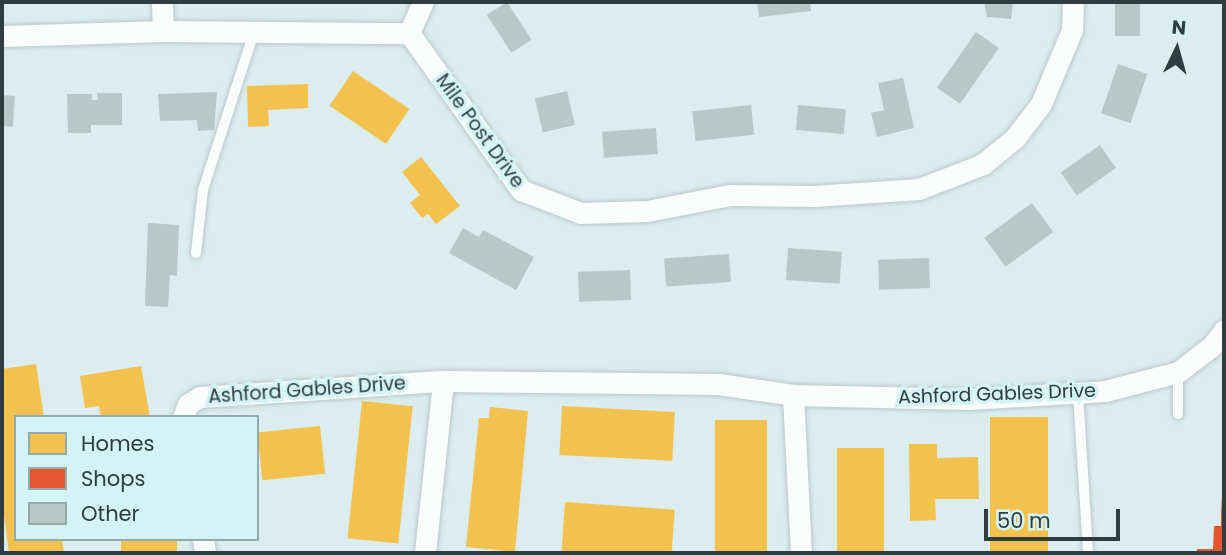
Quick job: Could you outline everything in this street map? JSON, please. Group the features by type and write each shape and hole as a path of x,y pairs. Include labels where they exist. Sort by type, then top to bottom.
{"street":[{"path":"162,2 163,31"},
{"path":"2,36 163,31 409,33 423,2"},
{"name":"Mile Post Drive","path":"409,33 520,190 581,213 647,211 730,195 814,196 919,189 983,164 1015,138 1041,104 1072,30 1073,2"},
{"name":"Ashford Gables Drive","path":"184,415 188,404 200,397 443,381 718,384 793,395 968,399 1105,391 1178,372 1212,346 1224,330"},
{"path":"425,553 443,381"},
{"path":"793,395 801,553"}],"lane":[{"path":"196,253 203,190 254,32"},
{"path":"1178,372 1178,414"},
{"path":"1078,393 1088,553"}],"building: Homes":[{"path":"353,71 409,109 386,144 330,106"},
{"path":"308,84 308,108 268,110 269,126 248,127 247,86"},
{"path":"421,157 460,206 436,224 428,214 422,218 410,203 420,195 402,172"},
{"path":"36,364 44,415 14,415 14,541 62,541 64,553 9,553 2,501 2,369"},
{"path":"141,366 150,415 101,415 99,406 85,408 80,376"},
{"path":"362,401 413,406 398,544 348,538"},
{"path":"562,406 675,412 672,461 559,455"},
{"path":"490,407 528,411 515,552 466,547 479,418 489,418"},
{"path":"990,417 1048,417 1048,553 990,553"},
{"path":"715,420 767,420 767,553 715,553"},
{"path":"320,426 325,474 262,480 259,432"},
{"path":"909,444 937,444 937,458 978,457 979,499 935,499 936,520 910,521"},
{"path":"837,448 884,448 884,553 837,553"},
{"path":"565,502 675,510 672,553 562,551"},
{"path":"121,541 177,541 177,553 121,553"}],"building: Shops":[{"path":"1221,494 1224,553 1197,553 1197,549 1213,549 1214,526 1221,526"}],"building: Other":[{"path":"507,2 532,40 511,53 487,15"},
{"path":"757,2 810,2 811,11 759,17"},
{"path":"984,2 1013,2 1011,19 987,17"},
{"path":"1115,2 1140,2 1140,36 1115,36"},
{"path":"976,32 999,48 960,104 937,88"},
{"path":"1118,64 1147,74 1130,123 1101,113"},
{"path":"903,78 914,128 877,137 871,113 884,110 878,83"},
{"path":"567,91 575,125 543,133 535,98"},
{"path":"217,92 214,130 198,131 197,120 160,121 158,94"},
{"path":"97,93 122,93 122,125 91,125 91,133 68,133 67,94 92,94 92,100 98,100"},
{"path":"2,95 15,96 13,127 2,126"},
{"path":"751,105 754,135 695,141 692,111"},
{"path":"798,105 846,109 844,134 796,130"},
{"path":"656,128 658,154 604,158 602,132"},
{"path":"1100,145 1116,168 1077,195 1061,173"},
{"path":"1032,203 1053,232 1005,267 984,238"},
{"path":"148,223 179,225 177,276 170,275 168,307 145,306"},
{"path":"463,228 479,237 483,230 534,257 516,290 449,253"},
{"path":"788,248 842,252 840,284 786,280"},
{"path":"729,254 731,282 666,286 664,259"},
{"path":"929,258 930,288 879,290 878,260"},
{"path":"630,270 631,300 579,302 578,272"}]}
